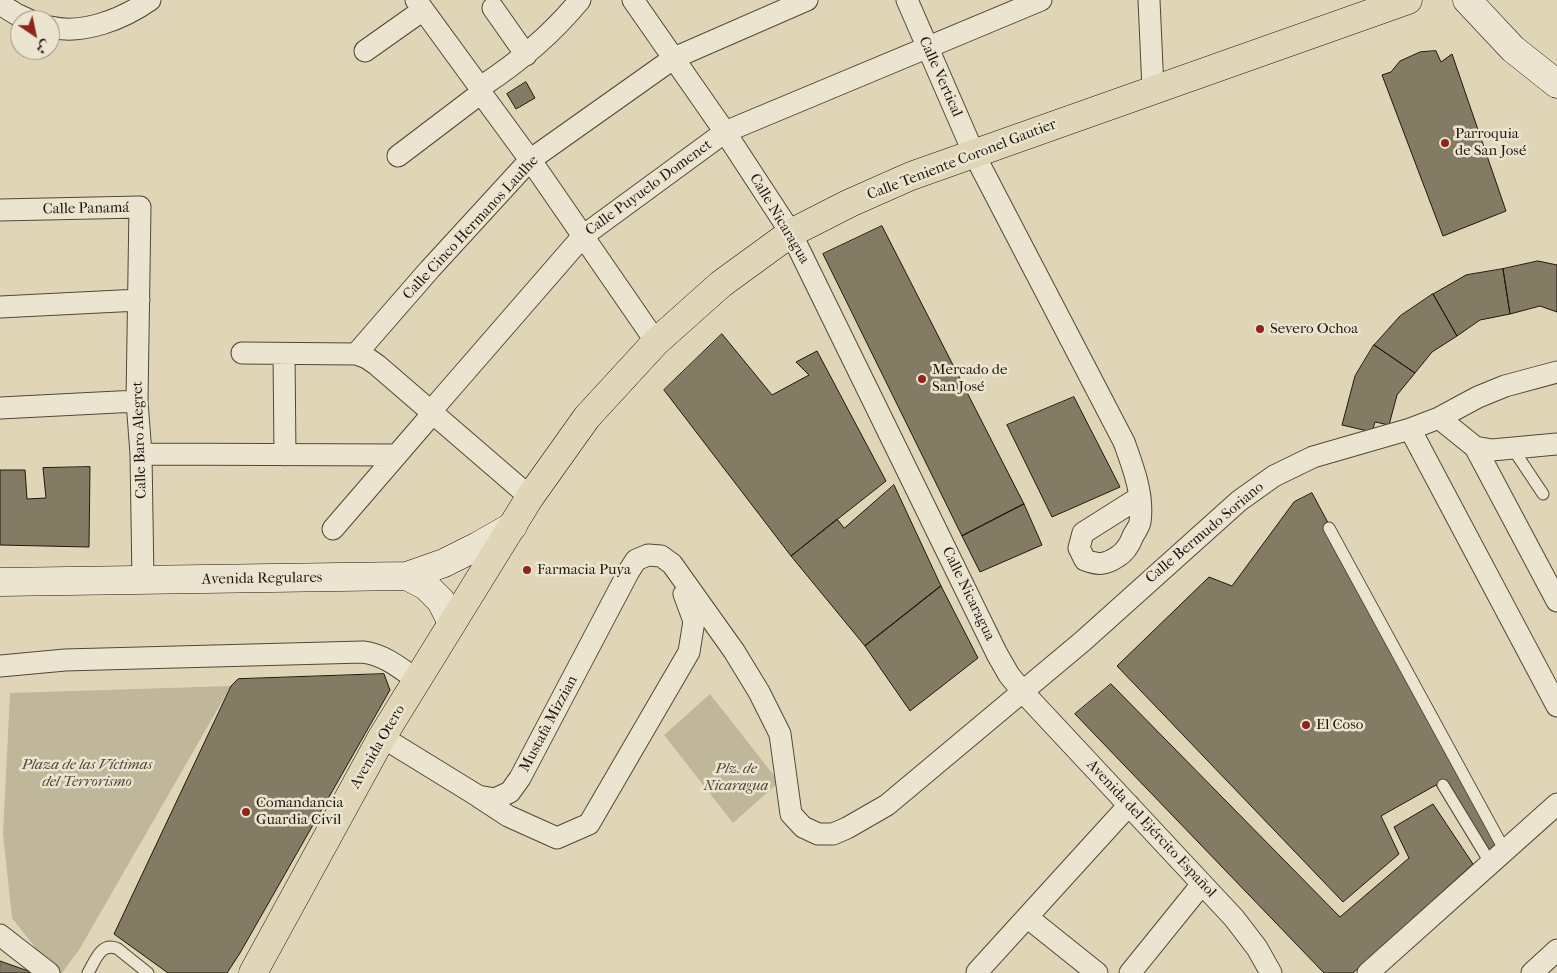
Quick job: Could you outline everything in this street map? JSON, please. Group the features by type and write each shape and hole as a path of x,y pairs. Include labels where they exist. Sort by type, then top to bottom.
{"main road":[{"name":"Calle Teniente Coronel Gautier","path":"513,526 530,497 587,417 656,342 721,284 791,233 850,203 903,180 1153,89 1408,0"},
{"path":"1467,0 1513,49 1557,84"},
{"name":"Avenida Regulares","path":"0,582 407,576 444,563 513,526"},
{"name":"Avenida Otero","path":"253,973 382,738 513,526"},
{"path":"407,576 426,586 441,602 452,624"}],"street":[{"path":"60,28 74,29 95,26 115,20 134,11 150,0"},
{"path":"398,156 481,91 482,86 526,55 580,0"},
{"name":"Calle Nicaragua","path":"633,0 725,132 791,233 997,654 1009,675 1023,692"},
{"name":"Calle Cinco Hermanos Laulhe","path":"356,354 530,160 674,58 806,0"},
{"name":"Calle Vertical","path":"907,0 974,154 1124,442 1135,473 1140,496"},
{"name":"Calle Puyuelo Domenet","path":"333,530 427,420 431,411 583,236 725,132 1041,0"},
{"path":"1149,0 1153,89"},
{"path":"365,51 420,5 656,342"},
{"path":"493,8 526,55"},
{"name":"Calle Panamá","path":"0,210 140,207 139,300"},
{"path":"0,307 139,300"},
{"name":"Calle Baro Alegret","path":"139,300 137,402 141,454 143,581"},
{"path":"242,353 356,354 366,358 377,365 530,497"},
{"path":"284,354 285,455"},
{"name":"Calle Bermudo Soriano","path":"1023,692 1083,641 1239,501 1274,476 1313,457 1410,429 1439,418 1478,397 1505,386 1557,372"},
{"path":"0,408 137,402"},
{"path":"1439,418 1475,447 1557,601"},
{"path":"1410,429 1557,706"},
{"path":"1475,447 1492,450 1557,444"},
{"path":"141,454 397,455"},
{"name":"Mustafa Mizzian","path":"478,796 495,799 510,792 520,778 636,560 648,555 661,556 672,564"},
{"path":"672,564 734,651 759,692 780,734 791,814 803,828 818,834 833,834 886,806 1023,692"},
{"path":"382,738 508,816 557,838 590,824 689,652 694,621 672,564"},
{"path":"0,666 65,660 363,652 373,653 386,658 417,680"},
{"name":"Avenida del Ejército Español","path":"1023,692 1234,918 1257,948 1271,973"},
{"path":"1368,973 1557,804"},
{"path":"977,972 1129,805"},
{"path":"1130,973 1202,884"},
{"path":"1027,917 1097,973"},
{"path":"0,935 49,973"},
{"path":"1532,973 1557,950"}],"lane":[{"path":"1512,449 1543,494"},
{"path":"1329,528 1498,858"},
{"path":"1443,785 1498,858"},
{"path":"88,973 102,949 113,946 148,973"}],"green space":[{"name":"Plaza de las Víctimas del Terrorismo","path":"231,686 79,950 62,973 55,973 12,918 3,834 10,693"},
{"name":"Plz. de Nicaragua","path":"710,694 779,782 733,823 664,735"}],"building":[{"name":"Parroquia de San José","path":"1436,51 1441,62 1452,54 1506,211 1443,236 1382,75 1391,72 1400,61 1420,52"},
{"path":"526,82 535,98 516,109 507,94"},
{"name":"Mercado de San José","path":"882,226 1024,504 962,536 823,254"},
{"path":"1538,261 1557,265 1557,312 1540,306 1510,314 1503,269"},
{"path":"1503,269 1510,314 1480,320 1457,336 1433,294 1466,275"},
{"path":"1433,294 1457,336 1432,352 1415,373 1374,345 1400,316"},
{"path":"722,334 772,395 809,375 796,362 817,351 886,481 791,556 664,390"},
{"path":"1374,345 1415,373 1397,395 1389,425 1375,422 1372,432 1342,425 1355,376"},
{"path":"1074,397 1120,487 1052,517 1007,425"},
{"path":"90,467 89,547 0,545 0,470 25,470 27,499 46,498 43,468"},
{"path":"894,485 941,586 865,646 791,556 837,519 844,528"},
{"name":"El Coso","path":"1312,493 1505,851 1491,864 1436,785 1381,816 1399,854 1343,902 1117,666 1209,577 1232,586 1294,502"},
{"path":"1024,504 1042,545 980,572 962,536"},
{"path":"941,586 978,658 910,711 865,646"},
{"name":"Comandancia Guardia Civil","path":"384,674 390,690 227,973 168,973 114,934 231,686 238,679"},
{"path":"1111,684 1340,917 1409,858 1394,827 1433,804 1473,864 1353,973 1324,973 1075,714"},
{"path":"0,961 31,972 31,973 0,973"}],"place":[{"name":"Parroquia de San José","path":"1445,143"},
{"name":"Severo Ochoa","path":"1260,329"},
{"name":"Mercado de San José","path":"922,379"},
{"name":"Farmacia Puya","path":"527,570"},
{"name":"El Coso","path":"1306,725"},
{"name":"Comandancia Guardia Civil","path":"246,812"}]}
